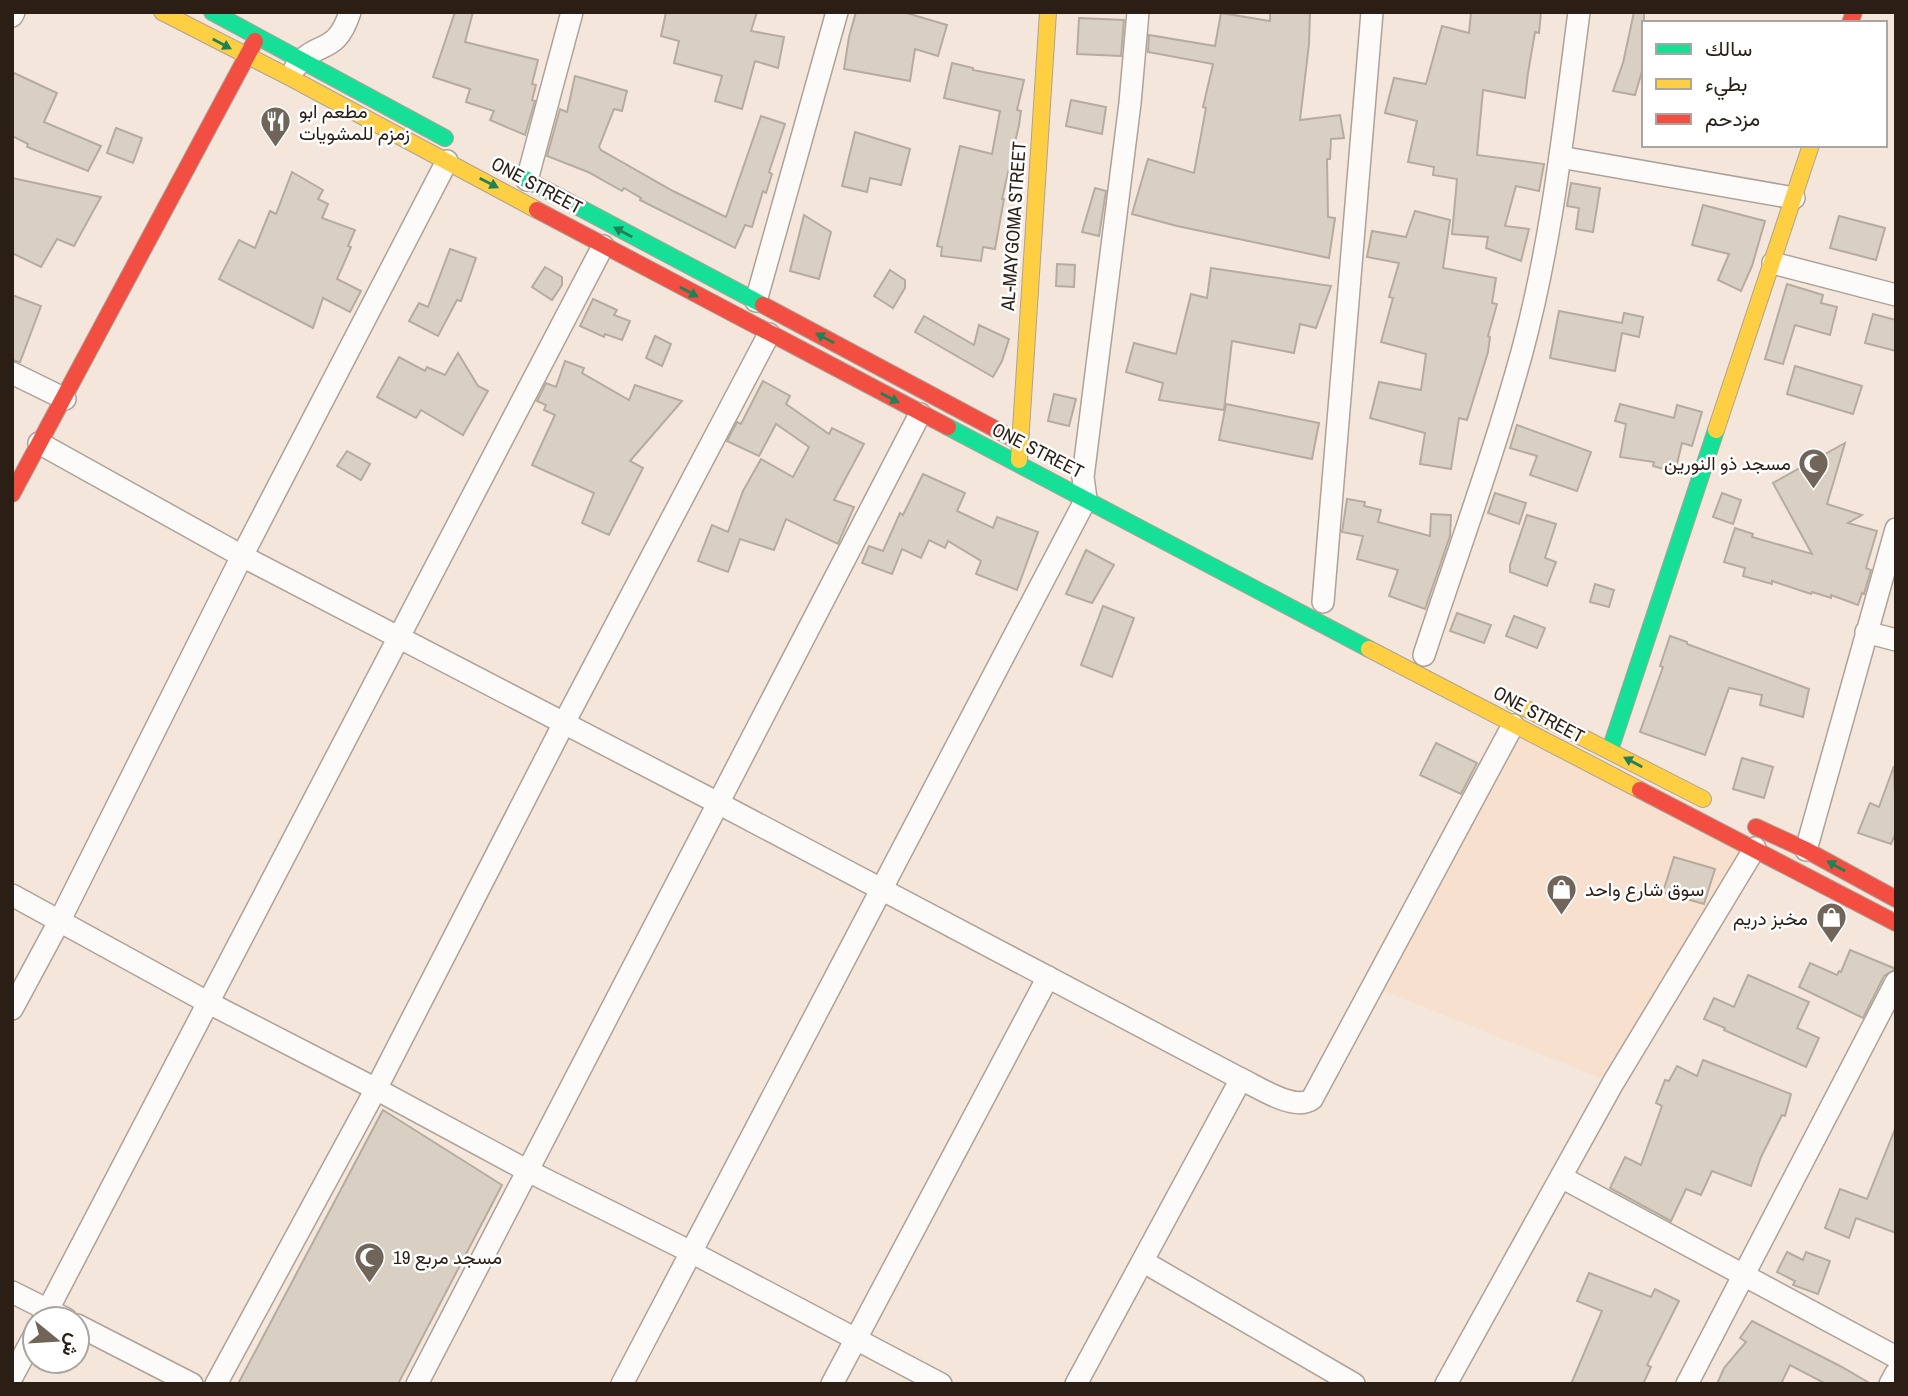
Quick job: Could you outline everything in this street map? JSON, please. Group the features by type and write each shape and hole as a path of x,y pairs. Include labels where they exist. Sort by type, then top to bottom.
{"street":[{"name":"ONE STREET","path":"162,12 289,77 455,154"},
{"name":"ONE STREET","path":"212,12 302,59 603,246 1019,464 1084,483 1206,564 1896,923"},
{"path":"289,77 302,59 332,44 340,36 349,12"},
{"path":"527,180 572,12"},
{"path":"756,301 837,12"},
{"name":"AL-MAYGOMA STREET","path":"1019,464 1048,12"},
{"path":"622,1384 881,888 1084,483 1130,103 1138,12"},
{"path":"1323,602 1372,12"},
{"path":"1424,655 1498,432 1538,285 1560,158 1579,12"},
{"path":"12,494 258,35"},
{"path":"1602,770 1810,147"},
{"path":"12,1009 60,920 242,556 455,154"},
{"path":"1560,158 1794,198"},
{"name":"ONE STREET","path":"505,169 1041,454"},
{"path":"57,1305 207,1002 603,246"},
{"path":"1773,263 1896,295"},
{"path":"216,1384 376,1089 564,723 769,334"},
{"path":"12,373 65,399"},
{"path":"417,1384 920,414"},
{"path":"39,443 242,556 881,888 1241,1079 1295,1104 1307,1103 1312,1099 1513,725"},
{"path":"1806,850 1896,529"},
{"path":"1866,632 1896,640"},
{"name":"ONE STREET","path":"1501,695 1716,806"},
{"path":"1739,818 1806,850 1896,899"},
{"path":"1446,1384 1613,1083 1755,848"},
{"path":"12,895 207,1002 527,1171 691,1252 940,1384"},
{"path":"832,1384 1048,977"},
{"path":"1687,1384 1896,982"},
{"path":"1076,1384 1241,1079"},
{"path":"1561,1177 1896,1357"},
{"path":"1144,1262 1354,1384"},
{"path":"12,1292 34,1305"},
{"path":"91,1332 192,1384"},
{"path":"12,1377 21,1360"},
{"path":"1890,1384 1896,1373"}],"shaded area":[{"name":"سوق شارع واحد","path":"1514,722 1754,844 1613,1083 1374,987"}],"building":[{"path":"455,12 473,12 465,42 538,60 532,84 536,85 532,100 535,101 525,135 490,120 494,111 466,102 470,89 433,77"},
{"path":"666,12 757,12 751,31 784,37 778,68 755,61 742,109 715,101 722,76 674,63 679,41 661,36"},
{"path":"856,12 903,12 947,25 938,56 915,49 910,81 844,69"},
{"path":"1270,12 1310,12 1300,120 1340,115 1344,138 1331,139 1330,159 1327,159 1328,217 1335,218 1329,258 1132,214 1148,159 1194,173 1206,108 1203,107 1213,64 1148,52 1149,35 1215,46 1221,13 1270,21"},
{"path":"1471,12 1541,12 1539,33 1535,32 1525,98 1483,90 1477,155 1544,164 1539,191 1516,186 1505,226 1529,229 1521,261 1486,248 1488,237 1452,234 1457,179 1433,175 1434,167 1408,162 1417,121 1385,113 1394,78 1426,84 1442,26 1469,33"},
{"path":"1634,12 1644,12 1642,71 1635,95 1613,91 1623,63"},
{"path":"1079,18 1124,20 1121,56 1077,54"},
{"path":"952,63 1024,80 1017,110 1021,111 1019,125 1002,199 995,249 983,247 981,261 941,256 942,247 937,246 960,146 992,154 1000,111 944,98"},
{"path":"12,72 57,93 44,122 101,146 88,171 27,147 28,144 12,136"},
{"path":"575,76 627,91 622,111 614,109 599,147 601,150 673,191 726,217 761,116 785,124 769,172 772,174 766,193 763,191 752,227 745,225 735,248 640,200 641,198 624,188 622,191 588,172 547,156 560,109 567,112"},
{"path":"1071,100 1106,107 1102,134 1066,126"},
{"path":"116,128 142,138 133,163 107,153"},
{"path":"855,132 910,149 901,185 870,178 867,192 842,186"},
{"path":"292,172 323,190 318,199 328,204 322,218 355,230 348,246 351,247 337,279 361,291 350,312 323,298 313,328 219,279 239,240 255,248 270,211 276,214"},
{"path":"12,178 101,197 74,246 57,239 41,267 12,253"},
{"path":"1571,183 1600,188 1593,232 1576,229 1579,208 1567,206"},
{"path":"1095,188 1106,191 1099,236 1082,232"},
{"path":"1703,205 1765,221 1752,266 1741,291 1718,280 1729,254 1692,245"},
{"path":"1415,211 1450,220 1443,268 1496,278 1492,303 1497,304 1488,336 1488,352 1467,420 1459,418 1451,469 1420,464 1425,433 1370,418 1379,382 1421,390 1426,354 1381,342 1393,298 1389,297 1399,263 1367,257 1372,231 1406,237"},
{"path":"804,215 831,232 819,279 790,271"},
{"path":"1839,216 1885,228 1876,260 1830,248"},
{"path":"450,249 476,258 461,301 457,300 438,336 409,321 419,303 428,307"},
{"path":"1057,264 1075,265 1074,287 1056,286"},
{"path":"545,267 562,277 562,285 552,300 532,287"},
{"path":"1211,268 1331,286 1316,328 1300,324 1294,353 1232,341 1224,410 1159,400 1163,383 1126,372 1134,343 1176,354 1191,294 1207,298"},
{"path":"890,270 905,280 905,288 893,308 874,296"},
{"path":"1787,284 1823,295 1821,303 1837,307 1830,335 1795,325 1783,364 1765,359"},
{"path":"12,295 41,306 20,362 12,360"},
{"path":"593,299 617,310 614,315 630,321 622,340 605,334 604,337 580,326"},
{"path":"1559,311 1622,323 1624,313 1643,317 1639,337 1622,333 1615,371 1550,358"},
{"path":"1873,314 1896,320 1896,351 1865,343"},
{"path":"924,316 974,345 979,325 1009,339 993,377 915,332"},
{"path":"655,336 671,344 662,366 646,358"},
{"path":"458,353 478,386 488,391 463,435 421,410 416,418 377,397 399,357 425,371 427,367 445,375"},
{"path":"565,361 584,368 582,373 629,400 635,385 682,401 630,461 643,468 609,535 582,523 594,493 532,465 555,415 544,410 546,405 537,401 546,383 556,387"},
{"path":"1795,366 1862,386 1853,414 1787,394"},
{"path":"763,381 790,396 786,404 829,434 832,428 864,444 834,500 854,507 838,544 786,519 774,550 740,539 728,572 698,561 712,525 728,532 743,491 761,459 793,477 809,447 776,424 759,456 727,441 737,422 741,424"},
{"path":"1054,394 1076,399 1069,426 1048,421"},
{"path":"1226,404 1319,423 1312,459 1219,440"},
{"path":"1620,404 1674,418 1677,405 1702,412 1692,446 1682,443 1675,472 1653,466 1654,462 1620,457 1626,424 1615,421"},
{"path":"1517,425 1591,452 1577,491 1530,475 1537,456 1510,448"},
{"path":"1845,443 1827,504 1862,515 1848,523 1877,531 1866,568 1871,570 1858,605 1831,595 1831,598 1812,592 1811,594 1772,581 1772,584 1743,576 1745,568 1724,562 1735,528 1753,534 1752,537 1812,554 1773,483"},
{"path":"347,451 370,464 361,480 337,466"},
{"path":"923,474 965,493 957,511 993,528 997,517 1038,532 1017,590 976,574 981,561 948,541 945,548 929,540 921,558 902,549 892,574 862,563 869,546 883,551 900,513 903,515"},
{"path":"1495,493 1526,503 1519,524 1488,513"},
{"path":"1722,493 1741,500 1733,524 1713,517"},
{"path":"1347,499 1365,502 1364,506 1381,510 1378,522 1430,536 1431,514 1451,515 1450,536 1425,609 1389,596 1398,570 1357,559 1363,536 1342,532"},
{"path":"1527,515 1556,524 1545,558 1556,562 1547,586 1510,572"},
{"path":"1086,550 1114,565 1092,603 1066,594"},
{"path":"1595,584 1614,590 1609,607 1590,602"},
{"path":"1103,606 1134,618 1112,677 1081,665"},
{"path":"1457,613 1491,625 1484,643 1450,631"},
{"path":"1514,616 1545,628 1537,648 1506,636"},
{"path":"1670,636 1809,689 1803,717 1760,705 1762,695 1729,688 1705,755 1640,732 1663,667 1660,666"},
{"path":"1436,743 1477,763 1461,794 1420,775"},
{"path":"1742,758 1773,767 1764,798 1733,789"},
{"path":"1894,766 1896,832 1891,844 1858,833 1870,803 1879,807"},
{"path":"1674,857 1715,869 1704,904 1683,898 1682,900 1663,892"},
{"path":"1850,950 1896,969 1884,976 1863,1018 1799,987 1810,963 1837,975 1841,972"},
{"path":"1748,975 1809,1002 1797,1028 1819,1038 1806,1067 1704,1019 1714,998 1734,1007"},
{"path":"1703,1060 1791,1094 1785,1116 1782,1115 1761,1157 1751,1186 1712,1171 1701,1195 1686,1189 1671,1221 1610,1188 1625,1157 1641,1165 1662,1106 1656,1103 1665,1080 1669,1081 1677,1066 1697,1076"},
{"name":"مسجد مربع 19","path":"383,1110 502,1185 398,1384 238,1384"},
{"path":"1895,1129 1896,1233 1856,1218 1849,1238 1825,1228 1840,1189 1867,1199"},
{"path":"1787,1252 1803,1260 1806,1252 1830,1261 1818,1294 1793,1285 1795,1281 1777,1272"},
{"path":"1589,1273 1651,1297 1655,1289 1679,1301 1647,1365 1651,1367 1643,1384 1571,1384 1602,1311 1577,1301"},
{"path":"1752,1321 1871,1384 1826,1384 1790,1365 1781,1384 1717,1384 1724,1368 1746,1342 1740,1338"}],"traffic: fast":[{"path":"212,12 445,138"},
{"path":"520,176 763,305"},
{"path":"948,427 1369,649"},
{"path":"1610,750 1716,430"}],"traffic: slow":[{"path":"162,12 537,210"},
{"path":"1019,460 1048,12"},
{"path":"1716,430 1810,147"},
{"path":"1369,649 1640,790"},
{"path":"1513,702 1703,799"}],"traffic: jam":[{"path":"1851,21 1854,12"},
{"path":"12,494 255,41"},
{"path":"537,210 948,427"},
{"path":"763,305 1014,439"},
{"path":"1640,790 1896,923"},
{"path":"1756,827 1806,850 1896,899"}],"place":[{"name":"مطعم ابو زمزم للمشويات","path":"276,149"},
{"name":"مسجد ذو النورين","path":"1814,490"},
{"name":"سوق شارع واحد","path":"1562,916"},
{"name":"مخبز دريم","path":"1831,945"},
{"name":"مسجد مربع 19","path":"370,1284"}]}
